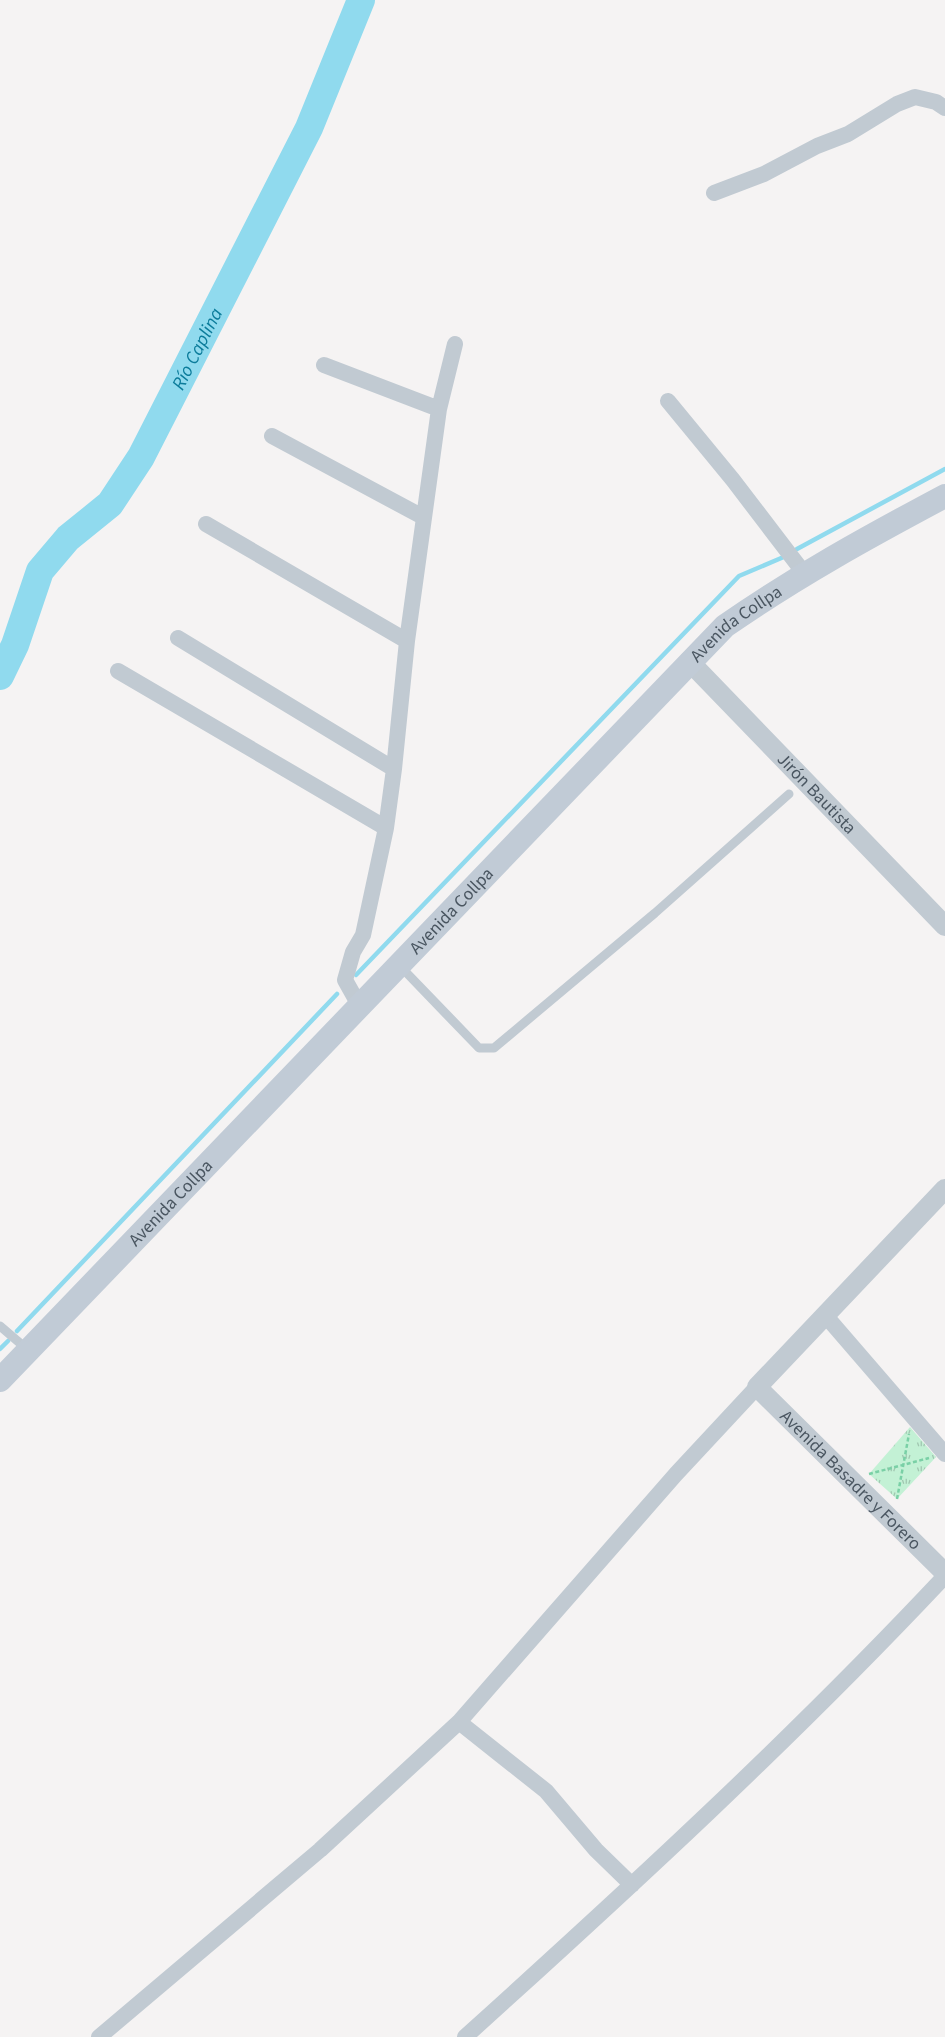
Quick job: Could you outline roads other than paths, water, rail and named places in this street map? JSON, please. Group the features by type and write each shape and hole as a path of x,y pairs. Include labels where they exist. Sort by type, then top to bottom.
{"main road":[{"name":"Avenida Collpa","path":"0,1380 689,661 725,626 804,573 945,496"}],"street":[{"path":"714,193 764,174 816,146 848,134 897,104 915,97 936,102 945,108"},
{"path":"359,1005 345,980 353,952 363,935 386,828 423,517 439,409 455,344"},
{"path":"324,364 439,409"},
{"path":"668,401 733,480 804,573"},
{"path":"272,436 423,517"},
{"path":"206,524 407,641"},
{"path":"178,638 394,769"},
{"name":"Jirón Bautista","path":"689,661 945,926"},
{"path":"118,671 386,828"},
{"path":"100,2037 320,1850 459,1722 676,1474 945,1189"},
{"path":"825,1315 940,1455"},
{"name":"Avenida Basadre y Forero","path":"757,1387 945,1575"},
{"path":"465,2037 746,1779 869,1657 945,1575"},
{"path":"459,1722 546,1791 596,1850 632,1885"}],"lane":[{"path":"398,964 480,1048 494,1048 655,913 790,794"},
{"path":"0,1326 29,1350"}],"waterway":[{"name":"Río Caplina","path":"0,676 15,645 40,571 68,538 110,504 141,457 309,128 361,0"},
{"path":"797,549 945,469"},
{"path":"356,975 739,576 786,556"},
{"path":"17,1331 337,994"},
{"path":"0,1349 8,1341"}]}
